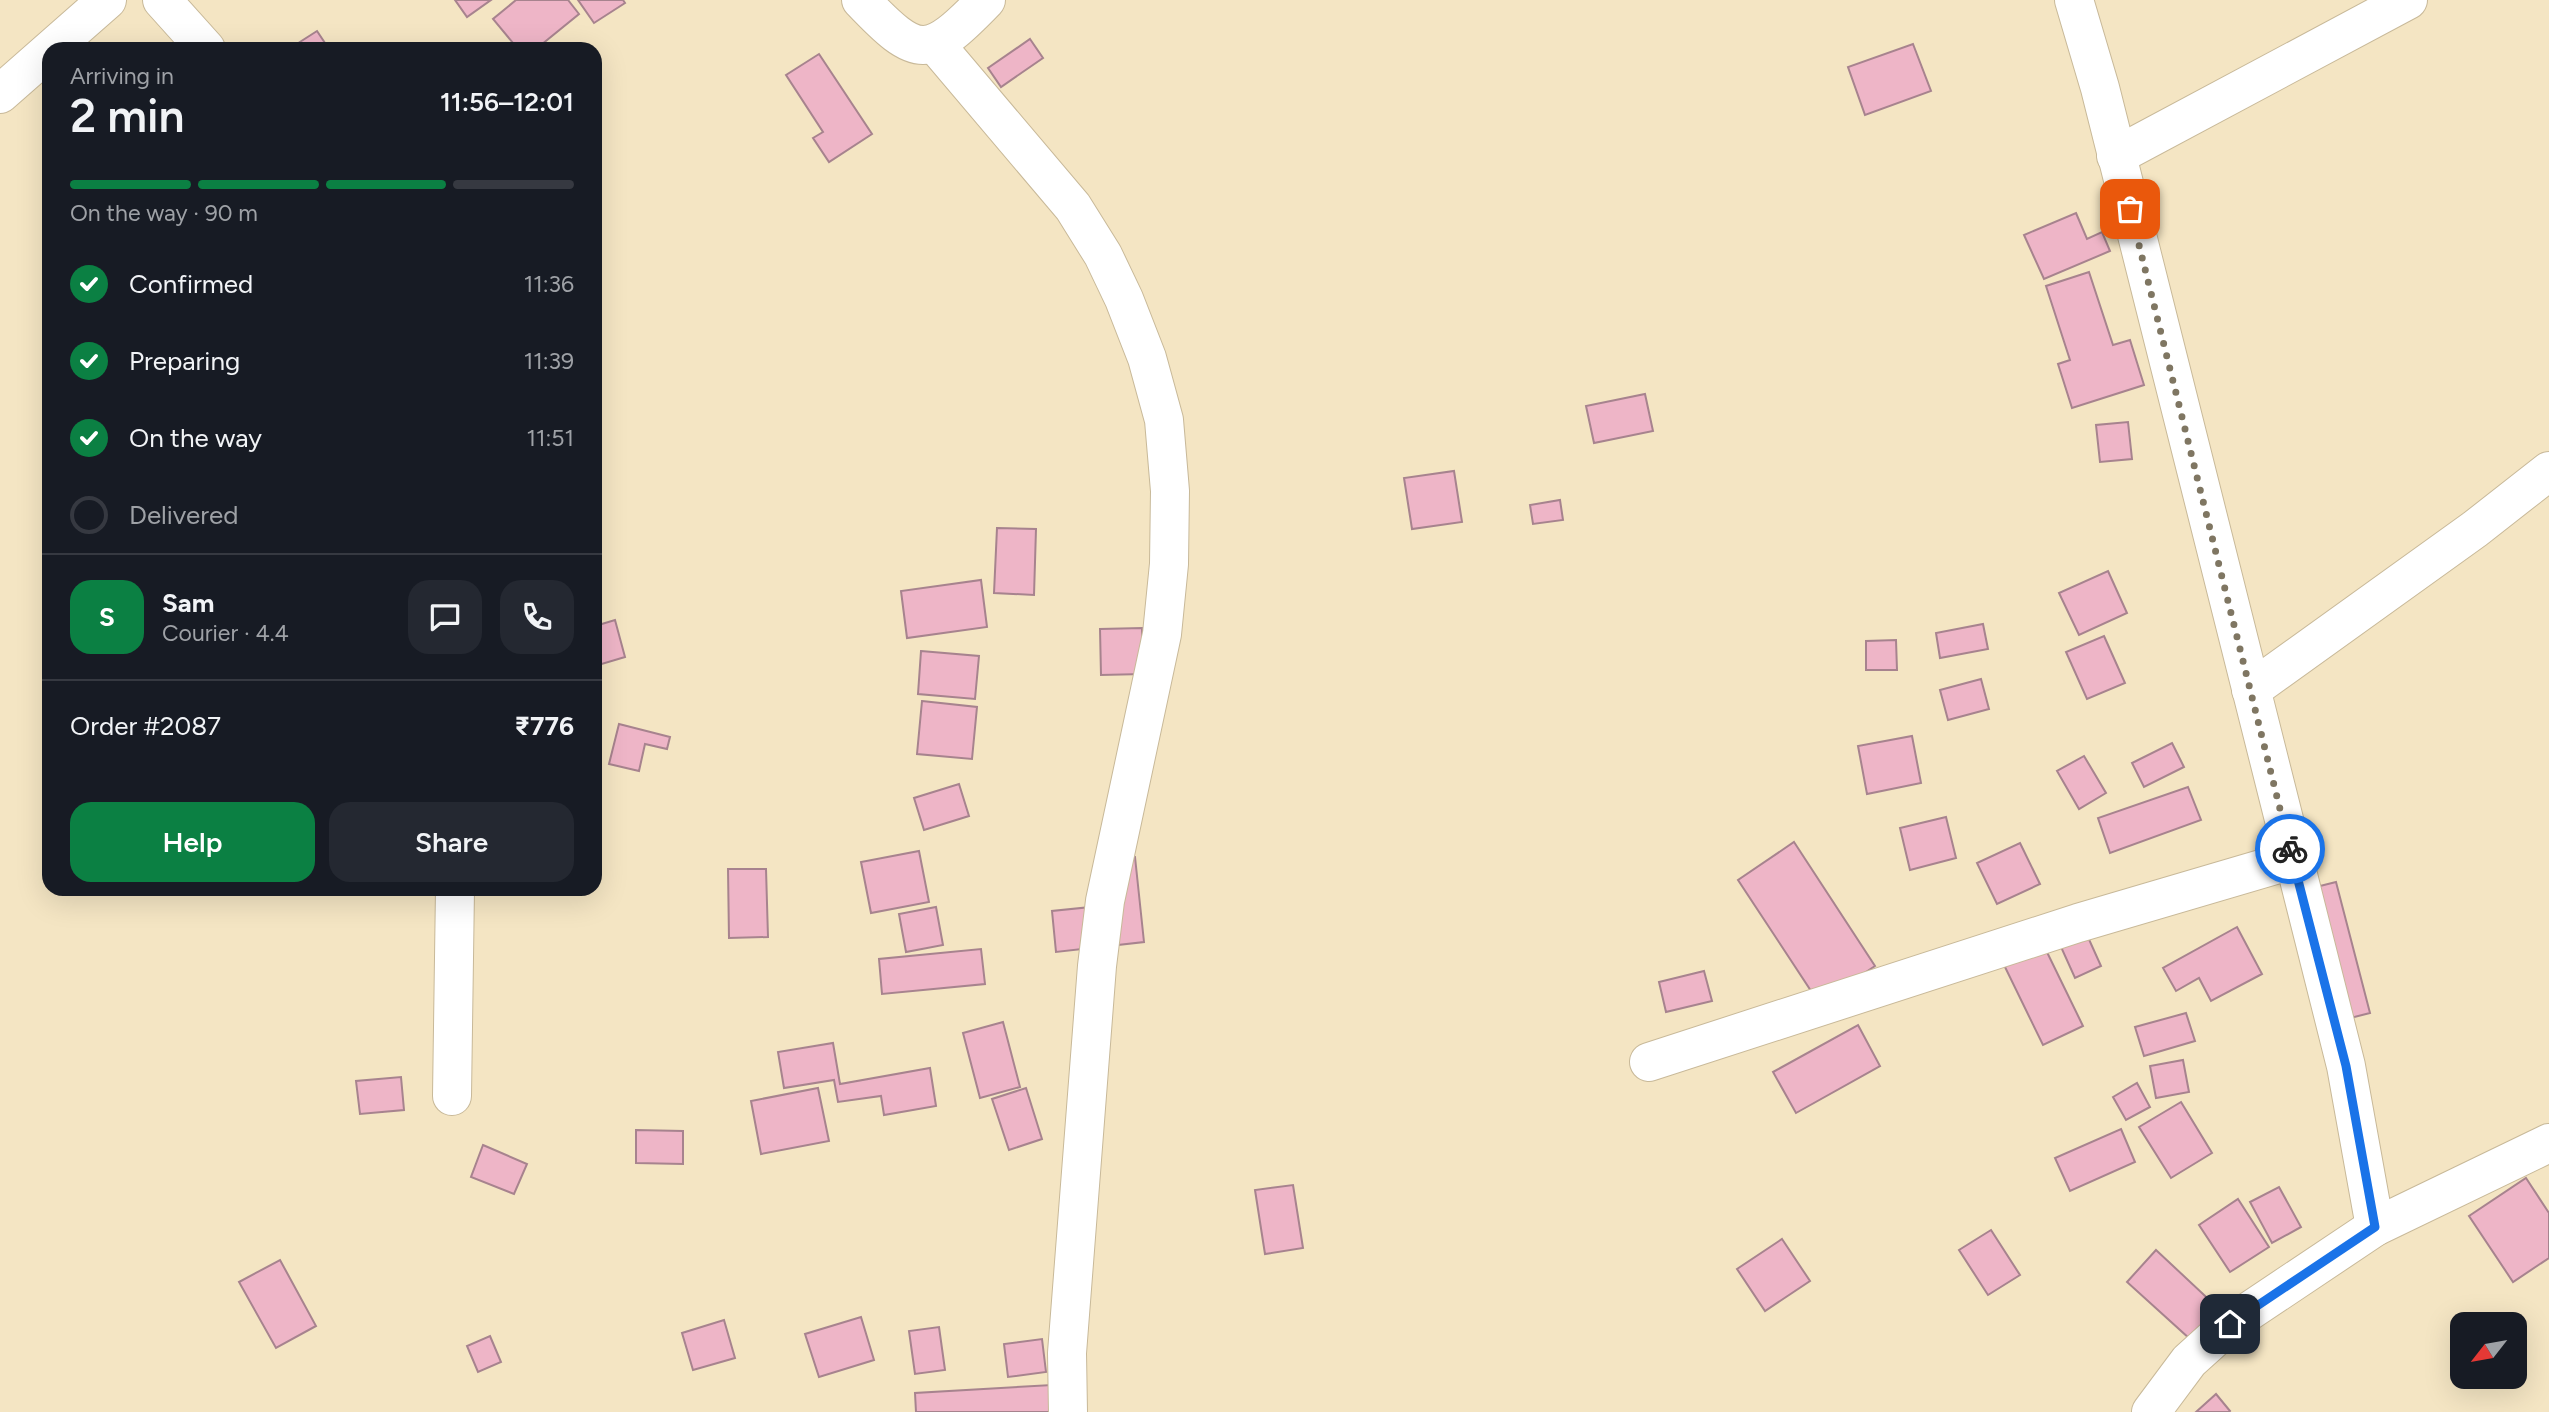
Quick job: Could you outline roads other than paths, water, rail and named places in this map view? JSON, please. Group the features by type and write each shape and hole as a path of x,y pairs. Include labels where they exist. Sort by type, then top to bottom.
{"street":[{"path":"59,42 107,0"},
{"path":"162,0 200,42"},
{"path":"861,0 907,43 922,46 935,44 965,22 986,0"},
{"path":"2074,0 2100,88 2292,860 2346,1066 2375,1227"},
{"path":"2116,156 2407,0"},
{"path":"935,44 1073,207 1103,255 1147,358 1164,419 1170,491 1169,564 1162,634 1105,901 1067,1353 1068,1412"},
{"path":"0,93 42,56"},
{"path":"2251,690 2475,529 2549,471"},
{"path":"1649,1062 2078,923 2292,860"},
{"path":"452,1096 455,896"},
{"path":"2151,1412 2189,1361 2230,1324 2375,1227 2549,1143"}]}
